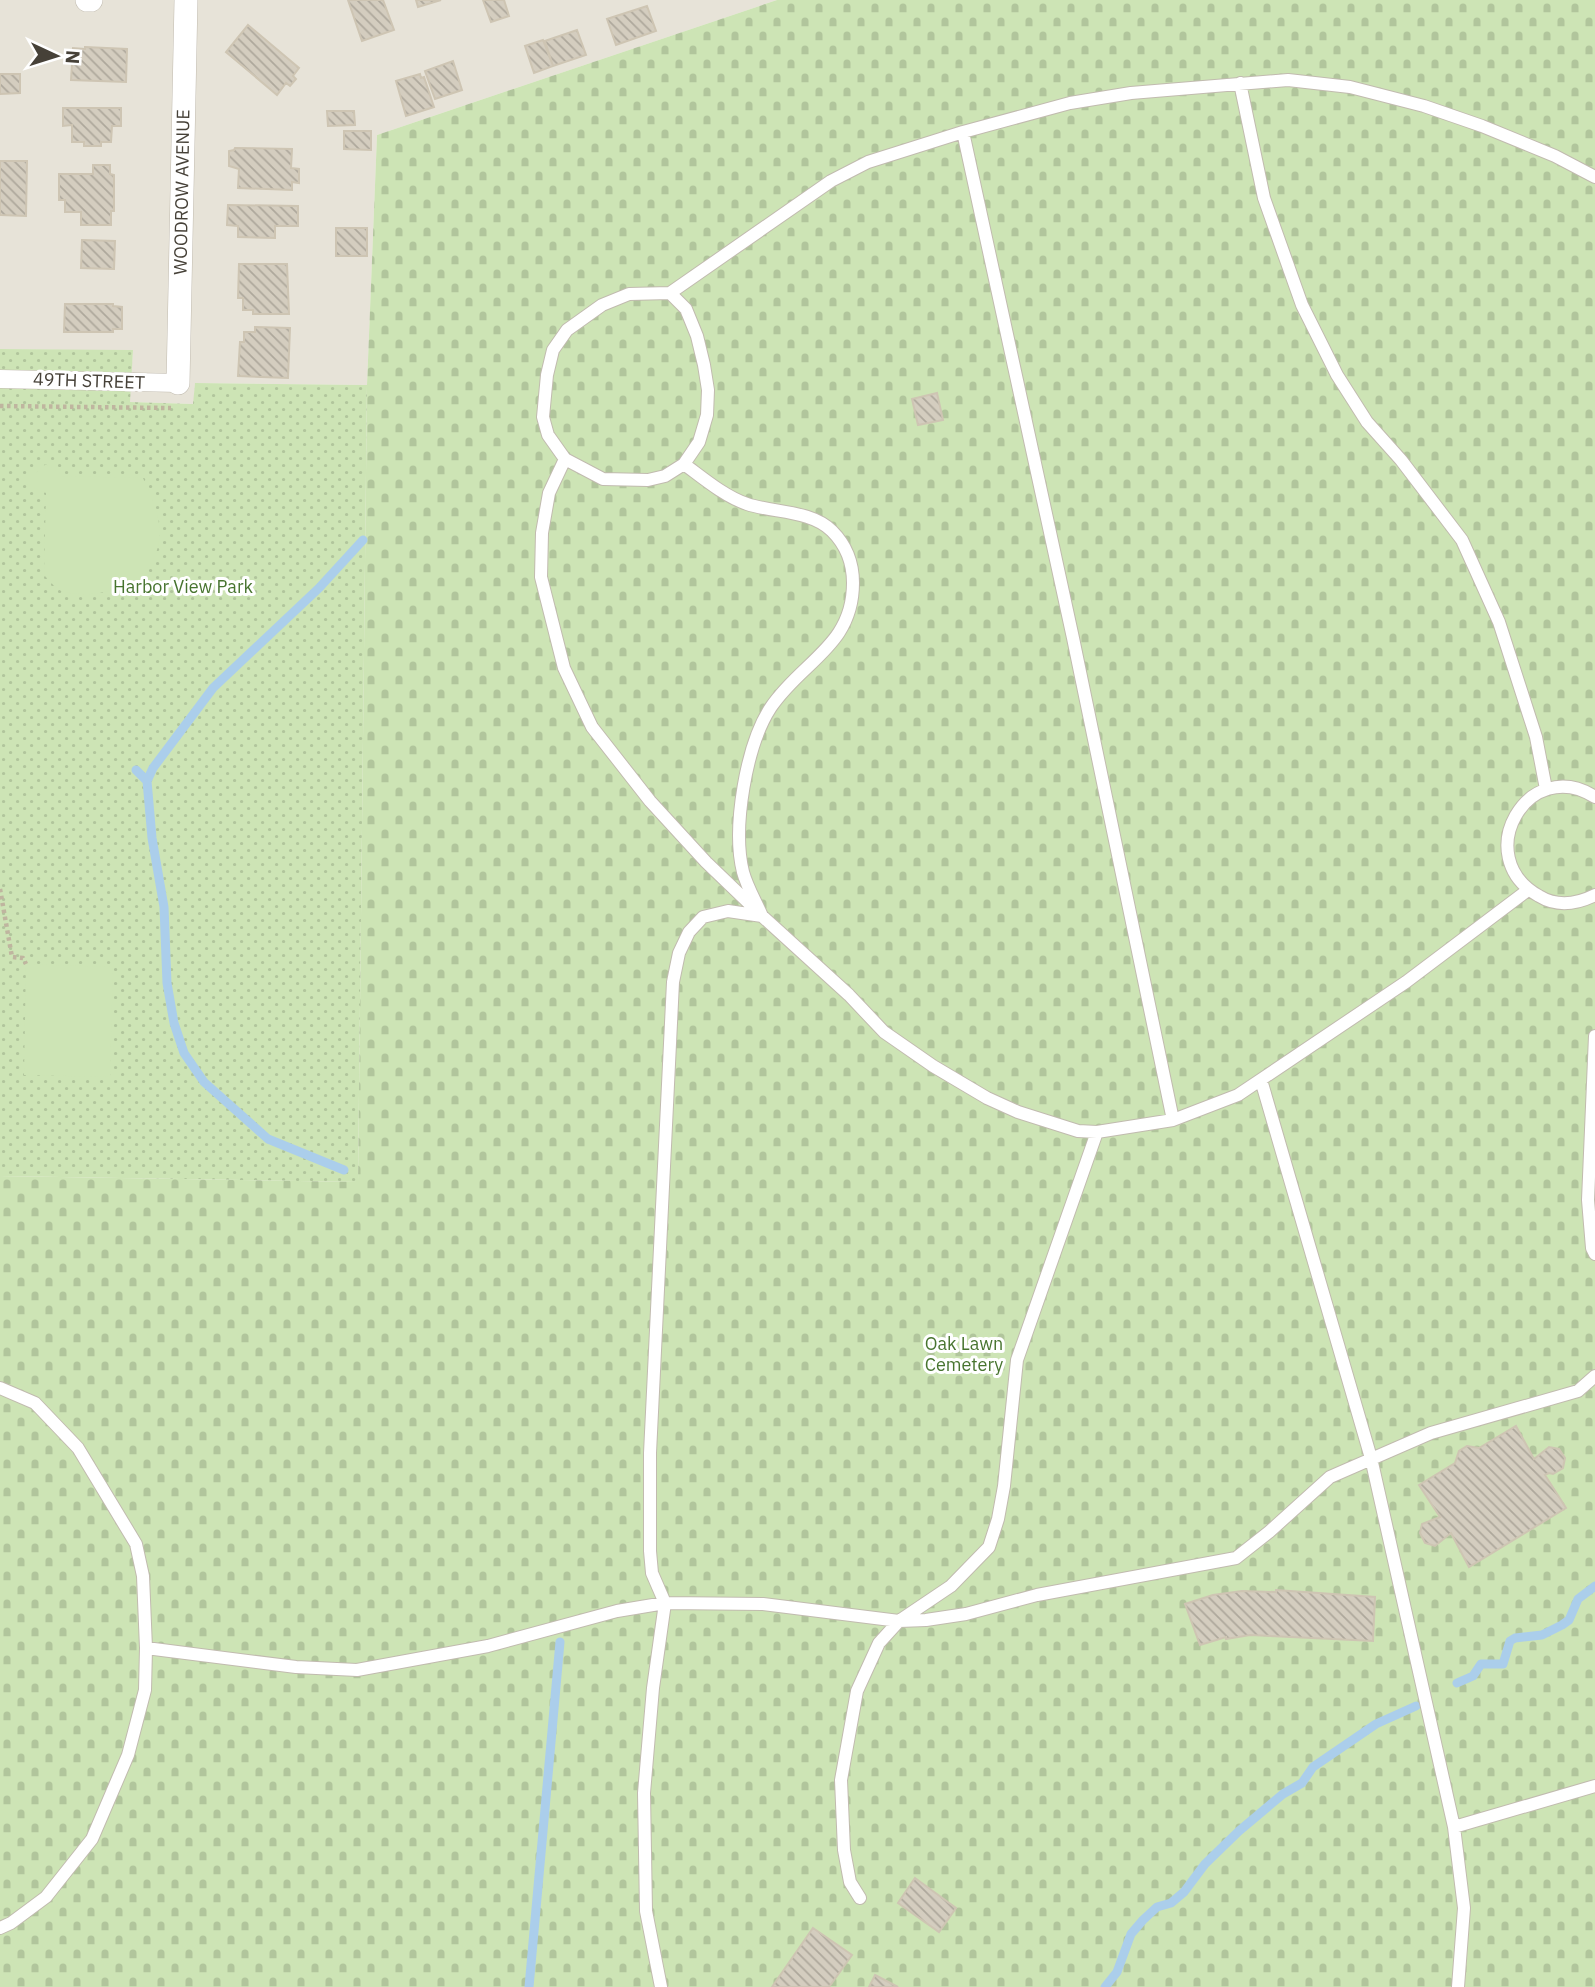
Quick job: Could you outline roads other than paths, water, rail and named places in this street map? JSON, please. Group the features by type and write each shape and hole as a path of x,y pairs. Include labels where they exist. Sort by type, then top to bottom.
{"street":[{"name":"WOODROW AVENUE","path":"178,383 186,0"},
{"name":"49TH STREET","path":"0,379 178,383"}],"lane":[{"path":"670,293 686,309 697,336 708,390 707,415 699,442 684,464 665,476 626,480 603,479 565,459 548,435 543,417 547,375 553,350 567,330 602,305 629,294 670,293 831,181 868,162 963,132 1070,103 1131,93 1288,80 1350,88 1424,106 1555,156 1595,177"},
{"path":"1240,83 1264,198 1302,305 1337,375 1367,422 1401,460 1462,540 1503,633 1536,737 1546,789"},
{"path":"963,132 1073,638 1173,1120"},
{"path":"565,459 549,493 542,533 541,577 564,667 592,727 650,801 706,862 849,995 884,1032 933,1066 987,1098 1018,1112 1078,1131 1097,1132 1173,1120 1238,1096 1406,982 1528,890"},
{"path":"684,464 746,503 810,517 830,529 842,543 853,565 853,598 847,622 828,649 795,679 771,708 750,754 739,828 743,872 762,916"},
{"path":"1595,797 1582,788 1563,786 1546,789 1528,800 1515,815 1507,838 1509,862 1519,881 1528,890 1545,900 1565,904 1595,895"},
{"path":"661,1987 646,1911 644,1793 664,1603 652,1573 650,1453 673,982 678,953 689,932 703,917 728,911 762,916"},
{"path":"1595,1037 1588,1200 1590,1238 1595,1254"},
{"path":"1261,1080 1371,1458 1454,1827 1464,1908 1458,1987"},
{"path":"860,1898 850,1882 844,1850 841,1780 857,1691 879,1643 899,1621 951,1586 989,1547 1004,1486 1017,1360 1097,1132"},
{"path":"146,1648 296,1668 357,1670 488,1646 617,1611 664,1603 762,1604 899,1621 966,1614 1037,1595 1236,1558 1330,1477 1431,1433 1578,1391 1595,1376"},
{"path":"0,1388 35,1403 78,1448 136,1545 143,1576 146,1648 145,1690 128,1755 92,1839 46,1897 0,1928"},
{"path":"1454,1827 1595,1786"}],"waterway":[{"path":"344,1170 268,1139 204,1082 184,1053 174,1023 167,983 164,907 152,838 147,781 153,768 213,688 319,588 363,540"},
{"path":"136,770 147,781"},
{"path":"1457,1683 1473,1676 1481,1664 1503,1664 1510,1641 1515,1638 1542,1635 1562,1625 1569,1620 1578,1599 1595,1586"},
{"path":"529,1987 560,1642"},
{"path":"1105,1987 1117,1972 1131,1934 1143,1920 1157,1907 1171,1903 1184,1892 1205,1864 1239,1831 1283,1794 1302,1783 1313,1767 1376,1724 1416,1706"}],"park label":[{"name":"Harbor View Park","path":"183,587"},
{"name":"Oak Lawn Cemetery","path":"964,1354"}]}
